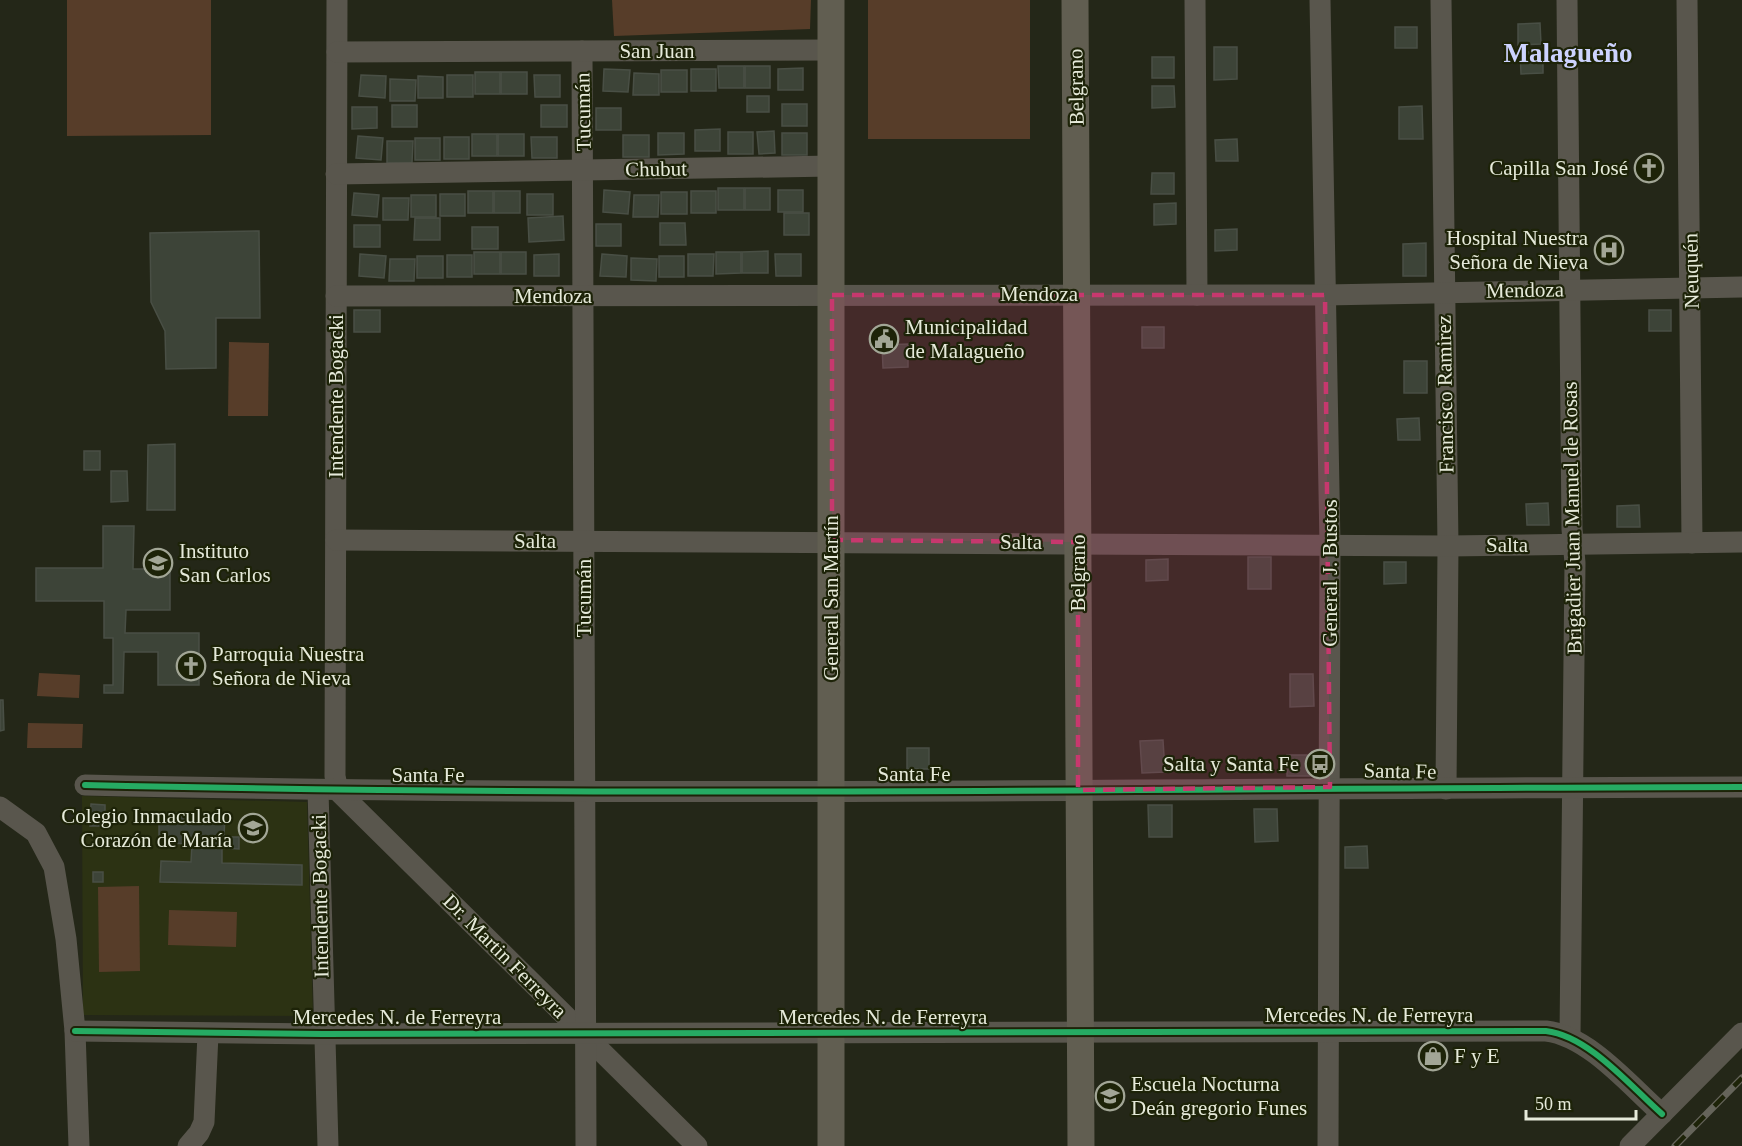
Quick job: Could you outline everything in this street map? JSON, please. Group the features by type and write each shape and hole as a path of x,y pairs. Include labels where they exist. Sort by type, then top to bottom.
{"main road":[{"name":"General San Martín","path":"831,0 833,50 831,1146"},
{"name":"Belgrano","path":"1075,0 1081,1146"}],"street":[{"name":"Intendente Bogacki","path":"328,1146 323,1034 328,791 335,776 337,0"},
{"path":"1196,0 1197,295"},
{"name":"General J. Bustos","path":"1320,0 1330,544 1328,1146"},
{"name":"Francisco Ramirez","path":"1441,0 1448,546 1446,789"},
{"name":"Brigadier Juan Manuel de Rosas","path":"1567,0 1574,545 1574,787 1570,1036"},
{"name":"Neuquén","path":"1687,0 1692,543"},
{"name":"San Juan","path":"337,52 833,50"},
{"name":"Tucumán","path":"582,51 586,1146"},
{"name":"Chubut","path":"336,174 832,166"},
{"name":"Mendoza","path":"336,296 1197,295 1742,287"},
{"name":"Salta","path":"336,540 584,542 832,540 1448,546 1742,542"},
{"name":"Santa Fe","path":"85,785 328,791 831,792 1330,787 1446,789 1742,787"},
{"name":"Dr. Martin Ferreyra","path":"328,791 584,1034 697,1146"},
{"path":"0,807 36,832 54,867 66,939 75,1031 79,1146"},
{"name":"Mercedes N. de Ferreyra","path":"75,1031 208,1034 584,1034 1546,1031 1570,1036 1582,1043 1662,1114"},
{"path":"1630,1146 1742,1033"},
{"path":"195,1142 204,1122 208,1034"}],"highlighted area":[{"path":"832,295 1325,295 1330,787 1078,790 1078,542 832,540"}],"shaded area":[{"path":"67,0 211,0 211,135 67,136"},
{"path":"612,0 811,0 810,29 614,36"},
{"path":"868,0 1030,0 1030,139 868,139"},
{"path":"229,342 269,343 268,416 228,416"},
{"path":"39,673 80,675 79,698 37,696"},
{"path":"28,723 83,724 82,748 27,748"},
{"path":"82,796 307,802 313,1016 83,1015"},
{"path":"139,886 140,971 99,972 98,887"},
{"path":"169,910 237,912 236,947 168,945"}],"building":[{"path":"1540,23 1541,44 1518,45 1518,24"},
{"path":"1395,27 1417,27 1417,48 1395,48"},
{"path":"1214,47 1237,47 1237,79 1214,80"},
{"path":"1520,52 1543,52 1543,73 1521,74"},
{"path":"1152,57 1174,57 1174,78 1152,78"},
{"path":"718,66 744,66 744,88 719,88"},
{"path":"745,66 770,66 770,88 745,88"},
{"path":"803,68 803,90 778,90 778,69"},
{"path":"604,69 630,70 628,92 603,91"},
{"path":"691,69 716,69 716,91 691,91"},
{"path":"661,70 687,70 687,92 661,92"},
{"path":"475,72 500,72 500,94 475,94"},
{"path":"501,72 527,72 527,94 501,94"},
{"path":"634,73 659,74 659,95 633,95"},
{"path":"361,75 386,76 385,98 359,96"},
{"path":"447,75 473,75 473,97 447,97"},
{"path":"534,75 560,75 560,97 535,97"},
{"path":"418,76 443,77 443,98 418,98"},
{"path":"390,79 416,80 415,101 390,101"},
{"path":"1152,86 1174,86 1175,107 1152,108"},
{"path":"747,96 769,96 769,112 747,112"},
{"path":"782,104 807,104 807,126 782,126"},
{"path":"392,105 417,105 417,127 392,127"},
{"path":"541,105 567,105 567,127 541,127"},
{"path":"1422,106 1423,139 1399,139 1399,107"},
{"path":"352,107 377,107 377,128 352,129"},
{"path":"596,108 621,108 621,130 596,130"},
{"path":"720,129 720,151 695,151 695,130"},
{"path":"774,131 775,153 759,154 757,132"},
{"path":"728,132 753,132 753,154 728,154"},
{"path":"658,133 684,133 684,154 658,155"},
{"path":"782,133 807,133 807,155 782,155"},
{"path":"472,134 497,134 497,156 472,156"},
{"path":"498,134 524,134 524,156 498,156"},
{"path":"623,135 649,135 649,157 623,157"},
{"path":"358,136 383,138 381,160 356,158"},
{"path":"444,137 469,137 469,159 444,159"},
{"path":"531,137 557,137 557,158 532,158"},
{"path":"415,138 440,138 440,160 415,160"},
{"path":"1237,139 1238,161 1216,161 1215,140"},
{"path":"387,141 413,141 412,163 387,163"},
{"path":"1152,173 1174,173 1174,194 1151,194"},
{"path":"718,188 744,188 744,210 718,210"},
{"path":"745,188 770,188 770,210 745,210"},
{"path":"604,190 630,192 628,214 603,212"},
{"path":"778,190 803,190 803,212 778,212"},
{"path":"468,191 493,191 493,213 468,213"},
{"path":"494,191 520,191 520,213 494,213"},
{"path":"691,191 716,191 716,213 691,213"},
{"path":"661,192 687,192 687,214 661,214"},
{"path":"354,193 379,195 377,217 352,215"},
{"path":"440,194 465,194 465,216 440,216"},
{"path":"527,194 553,194 553,215 527,215"},
{"path":"411,195 436,195 436,217 411,217"},
{"path":"634,195 659,195 658,217 633,217"},
{"path":"383,198 409,198 408,220 383,220"},
{"path":"1176,203 1176,224 1154,225 1154,204"},
{"path":"784,213 809,213 809,235 784,235"},
{"path":"563,216 564,240 529,242 528,218"},
{"path":"415,218 440,218 440,240 414,240"},
{"path":"660,223 685,223 686,245 660,245"},
{"path":"596,224 621,224 621,246 596,246"},
{"path":"354,225 380,225 380,247 354,247"},
{"path":"472,227 498,227 498,249 472,249"},
{"path":"1237,229 1237,250 1215,251 1215,230"},
{"path":"259,231 260,318 216,318 216,368 166,369 165,331 151,302 150,233"},
{"path":"1426,243 1426,276 1403,276 1403,244"},
{"path":"768,251 768,273 742,273 742,252"},
{"path":"474,252 500,252 500,274 474,274"},
{"path":"501,252 526,252 526,274 501,274"},
{"path":"716,252 741,252 741,273 716,274"},
{"path":"360,254 386,256 384,278 359,276"},
{"path":"559,254 559,276 534,276 534,255"},
{"path":"602,254 627,256 626,277 600,276"},
{"path":"688,254 714,254 713,276 688,276"},
{"path":"775,254 801,254 801,276 776,276"},
{"path":"447,255 472,255 472,277 447,277"},
{"path":"417,256 443,256 443,278 417,278"},
{"path":"659,256 684,256 684,277 659,277"},
{"path":"631,258 657,259 656,281 631,280"},
{"path":"390,259 415,259 414,281 389,281"},
{"path":"354,310 380,310 380,332 354,332"},
{"path":"1649,310 1671,310 1671,331 1649,331"},
{"path":"1142,327 1164,327 1164,348 1142,348"},
{"path":"908,344 908,367 883,368 882,345"},
{"path":"1404,361 1427,361 1427,393 1404,393"},
{"path":"1419,418 1420,440 1398,440 1397,419"},
{"path":"175,444 175,510 147,510 148,445"},
{"path":"84,451 100,451 100,470 84,470"},
{"path":"111,471 127,471 128,501 111,502"},
{"path":"1548,503 1549,525 1527,525 1526,504"},
{"path":"1639,505 1640,527 1617,527 1617,506"},
{"path":"103,526 134,526 133,569 170,569 170,610 126,610 125,633 199,633 199,685 158,685 158,652 124,652 123,693 104,693 104,685 113,685 113,638 104,638 104,601 36,601 36,568 103,568"},
{"path":"1248,557 1271,557 1271,589 1248,589"},
{"path":"1168,559 1168,580 1146,581 1146,560"},
{"path":"1384,562 1406,562 1406,583 1384,584"},
{"path":"1290,674 1313,674 1314,706 1290,707"},
{"path":"0,700 3,700 4,730 0,731"},
{"path":"1163,740 1165,772 1142,773 1140,741"},
{"path":"907,748 929,748 929,769 907,769"},
{"path":"1287,755 1309,755 1310,776 1287,776"},
{"path":"91,804 105,805 105,826 90,826"},
{"path":"1148,805 1172,805 1172,837 1149,837"},
{"path":"1254,809 1277,809 1278,841 1255,842"},
{"path":"159,813 225,814 224,837 239,837 239,849 222,848 222,863 302,865 302,885 160,882 161,861 191,862 192,844 168,843 168,837 159,836"},
{"path":"1367,846 1368,868 1345,868 1345,847"},
{"path":"93,872 103,872 103,882 93,882"}],"railway":[{"path":"1675,1146 1742,1078"}],"cycle path":[{"path":"85,785 706,792 1742,787"},
{"path":"75,1031 323,1034 1546,1031 1578,1042 1593,1052 1662,1114"}],"place":[{"name":"Capilla San José","path":"1649,168"},
{"name":"Hospital Nuestra Señora de Nieva","path":"1609,250"},
{"name":"Municipalidad de Malagueño","path":"884,339"},
{"name":"Instituto San Carlos","path":"158,563"},
{"name":"Parroquia Nuestra Señora de Nieva","path":"191,666"},
{"name":"Salta y Santa Fe","path":"1320,764"},
{"name":"Colegio Inmaculado Corazón de María","path":"253,828"},
{"name":"F y E","path":"1433,1056"},
{"name":"Escuela Nocturna Deán gregorio Funes","path":"1110,1096"}],"district":[{"name":"Malagueño","path":"1568,53"}]}
